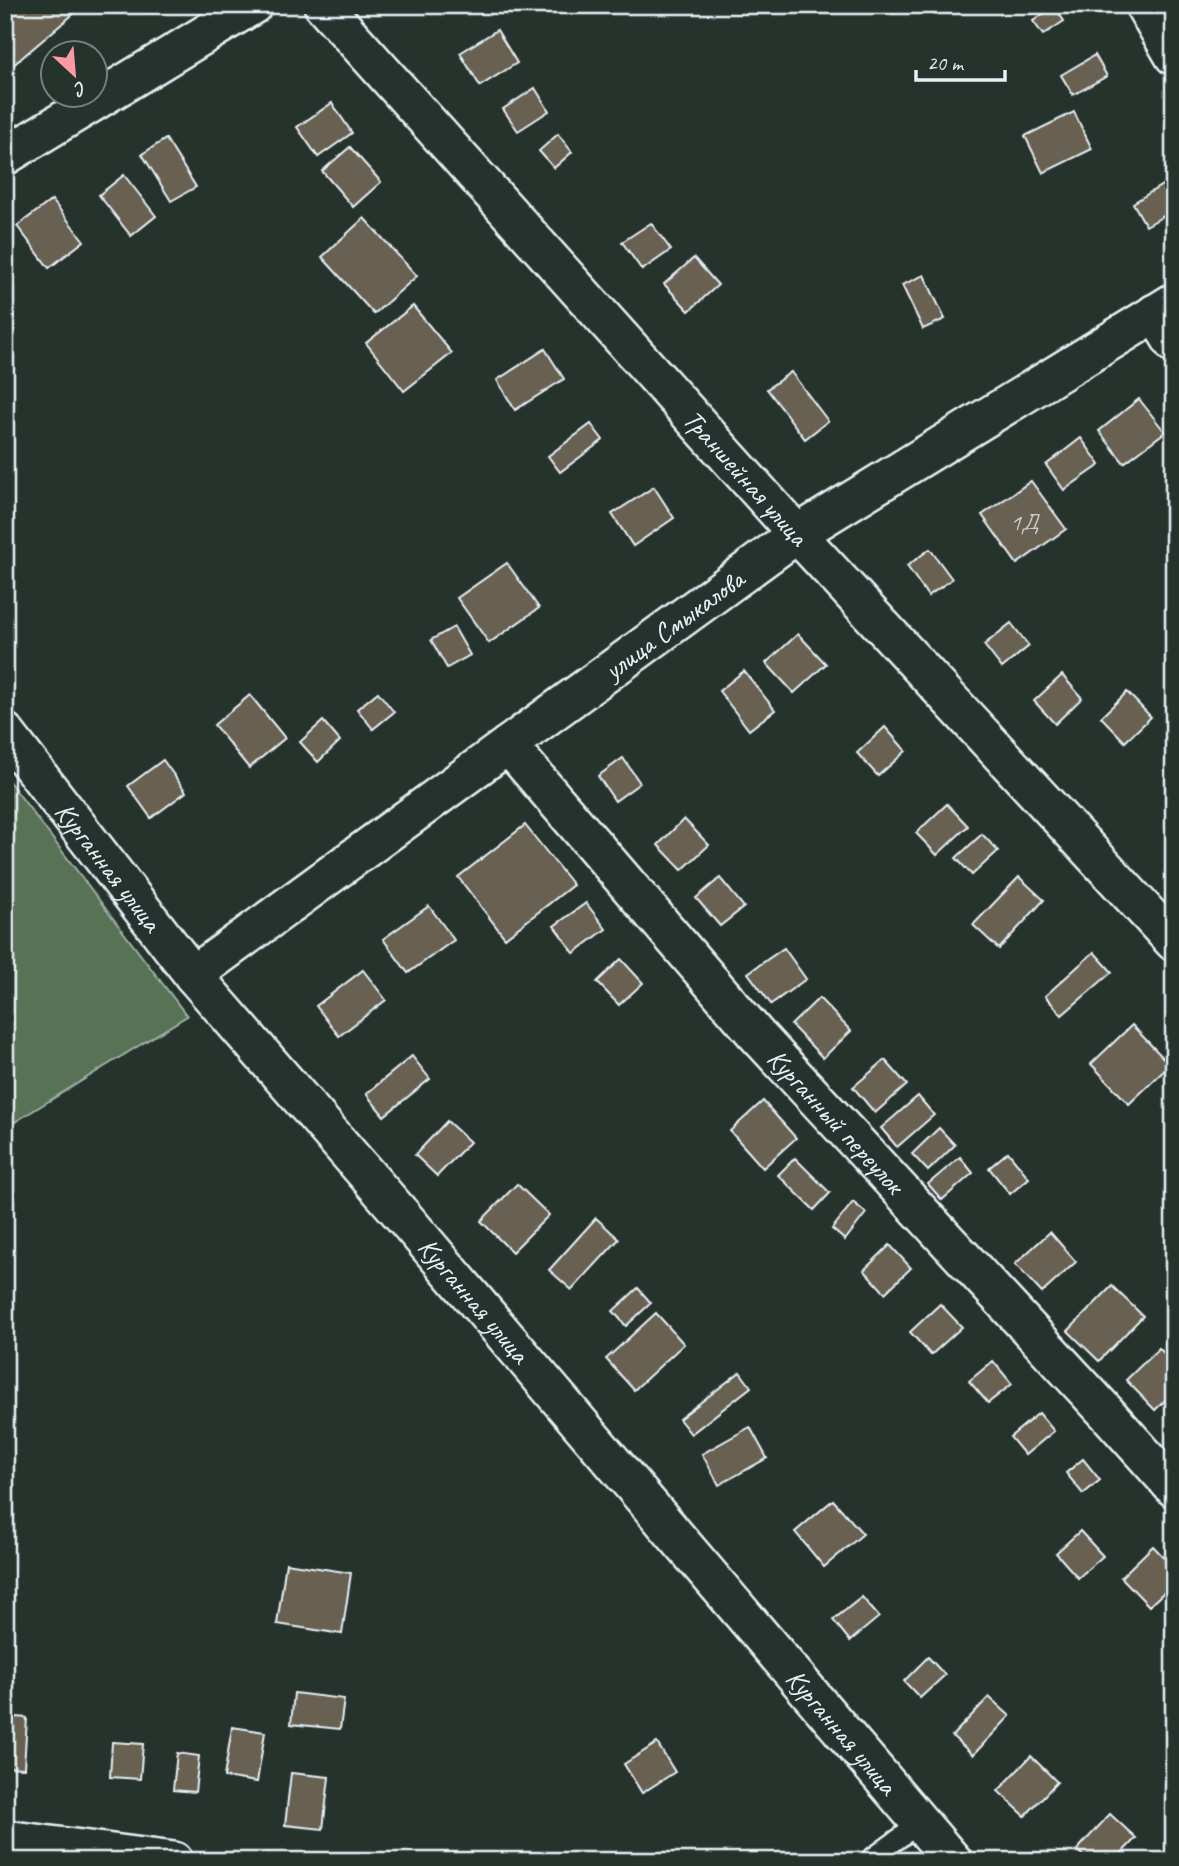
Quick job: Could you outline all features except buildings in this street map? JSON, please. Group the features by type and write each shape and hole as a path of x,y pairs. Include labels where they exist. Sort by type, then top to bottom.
{"street":[{"path":"5,156 253,5"},
{"name":"Траншейная улица","path":"323,5 797,534 1174,942"},
{"path":"1144,5 1174,57"},
{"path":"1164,307 1174,344"},
{"name":"улица Смыкалова","path":"193,975 797,534 1164,307"},
{"name":"Курганная улица","path":"5,732 193,975 408,1222 953,1861"},
{"name":"Курганный переулок","path":"508,746 755,1033 1174,1488"},
{"path":"5,1839 174,1861"}],"lane":[{"path":"868,1861 920,1823"}],"green space":[{"path":"5,776 187,1016 5,1128"}]}
